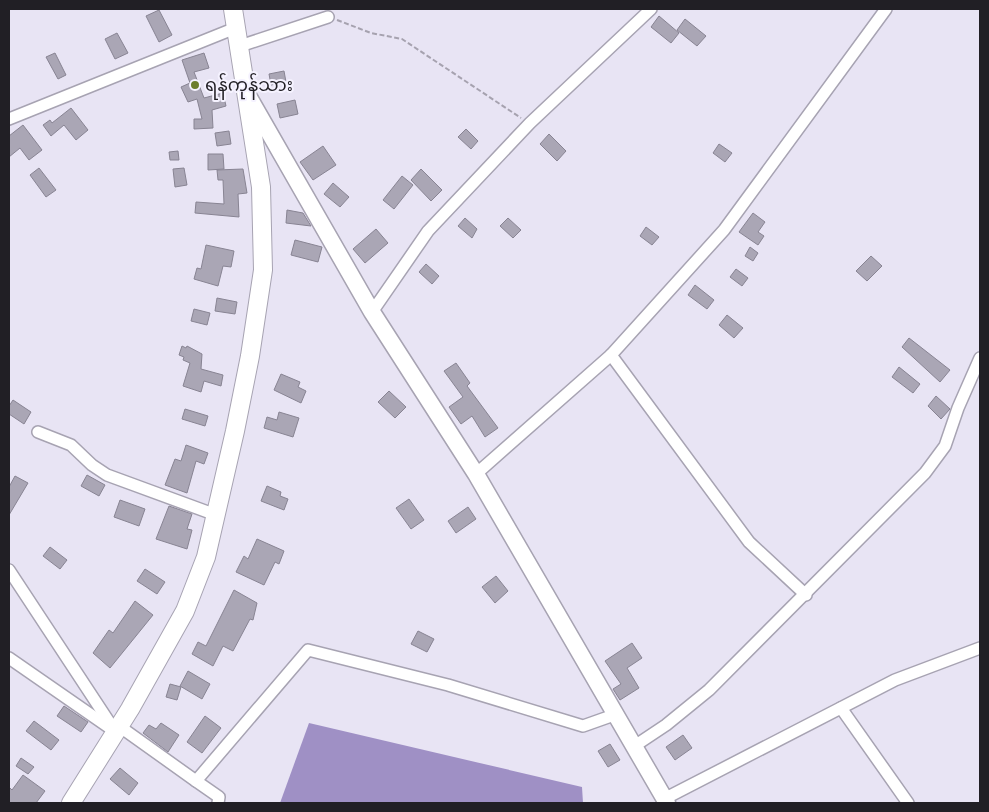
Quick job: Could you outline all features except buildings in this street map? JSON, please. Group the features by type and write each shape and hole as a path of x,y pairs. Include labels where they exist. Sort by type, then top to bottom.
{"main road":[{"path":"71,803 117,729 185,612 206,557 250,356 263,270 261,187 238,27 233,9"}],"street":[{"path":"372,312 428,231 530,123 651,9"},
{"path":"476,474 611,355 724,230 886,9"},
{"path":"240,46 328,17"},
{"path":"9,118 238,27"},
{"path":"246,92 372,312 476,474 614,715 666,801 895,680 980,648"},
{"path":"611,355 749,542 806,595"},
{"path":"633,747 666,725 709,690 806,595 925,473 945,446 958,408 980,358"},
{"path":"38,432 70,445 92,465 107,475 216,515"},
{"path":"9,570 117,729"},
{"path":"196,781 308,650 448,685 583,726 614,715"},
{"path":"9,658 196,781 219,797 218,803"},
{"path":"841,708 908,803"}],"path":[{"path":"328,17 372,33 402,38 530,123"}],"shaded area":[{"path":"309,723 582,787 583,803 280,803"}],"place":[{"name":"ရန်ကုန်သား","path":"195,85"}]}
